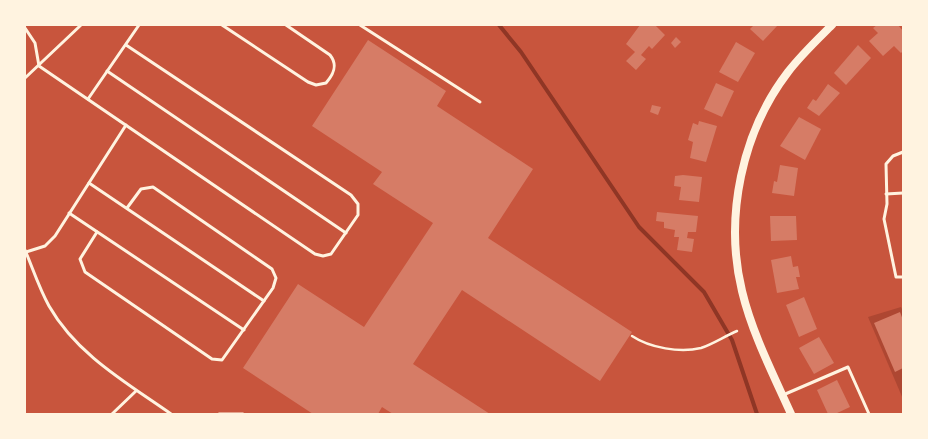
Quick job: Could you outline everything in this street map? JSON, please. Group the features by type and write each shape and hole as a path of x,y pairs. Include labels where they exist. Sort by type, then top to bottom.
{"street":[{"path":"791,414 750,319 742,291 736,246 737,201 750,144 774,93 802,55 832,25"}],"lane":[{"path":"25,78 81,25"},
{"path":"88,99 139,25"},
{"path":"222,25 308,82 316,85 326,83 335,69 334,60 330,55 286,25"},
{"path":"360,25 480,102"},
{"path":"25,28 35,43 39,66 315,254 323,256 331,254 358,215 358,204 351,196 126,45"},
{"path":"107,71 346,233"},
{"path":"126,124 55,236 45,246 26,251 35,278 55,314 81,347 110,373 168,413"},
{"path":"903,152 893,156 886,164 884,219 896,277 903,277"},
{"path":"89,183 264,301"},
{"path":"97,232 80,259 85,272 212,359 222,360 273,288 276,278 272,269 153,187 141,189 127,208"},
{"path":"886,194 903,193"},
{"path":"69,213 244,330"},
{"path":"782,395 848,367 869,414"},
{"path":"112,414 136,391"},
{"path":"219,414 243,414"}],"path":[{"path":"632,336 670,349 690,350 702,348 736,331"}],"shaded area":[{"path":"901,307 903,311 903,399 868,317"}],"building":[{"path":"640,25 655,25 665,35 652,49 649,46 641,55 646,59 636,70 626,61 635,52 626,44"},
{"path":"754,25 778,25 763,41 750,29"},
{"path":"877,25 898,25 903,31 903,51 901,53 894,46 883,56 869,41 878,33 873,28"},
{"path":"676,37 681,42 675,48 671,43"},
{"path":"368,40 446,91 437,106 533,169 488,238 632,332 600,381 462,290 413,364 490,414 393,414 382,407 378,414 313,414 243,368 298,284 364,327 433,223 373,184 382,172 312,126"},
{"path":"736,42 755,53 738,82 719,72"},
{"path":"858,45 871,58 846,85 834,73"},
{"path":"716,83 734,91 722,117 704,109"},
{"path":"828,84 840,93 819,116 807,108 813,99 816,101"},
{"path":"652,105 661,107 658,115 650,112"},
{"path":"799,117 821,129 805,160 780,146"},
{"path":"699,121 717,126 706,162 690,158 693,142 688,140 693,123 698,125"},
{"path":"780,165 798,168 794,196 772,193 774,181 777,182"},
{"path":"675,176 702,177 699,202 679,200 681,187 674,186"},
{"path":"657,212 698,216 696,232 688,232 687,238 694,239 692,252 677,250 679,237 674,237 675,230 664,228 664,222 656,221"},
{"path":"770,216 796,216 797,240 771,241"},
{"path":"791,256 793,267 798,266 800,277 796,277 799,289 777,293 771,260"},
{"path":"804,297 817,329 799,337 786,305"},
{"path":"900,312 903,320 903,368 895,372 874,323"},
{"path":"819,337 834,363 814,374 799,348"},
{"path":"837,380 850,407 835,414 828,414 817,390"}],"waterway":[{"path":"499,25 521,52 639,227 704,292 732,340 757,414"}]}
